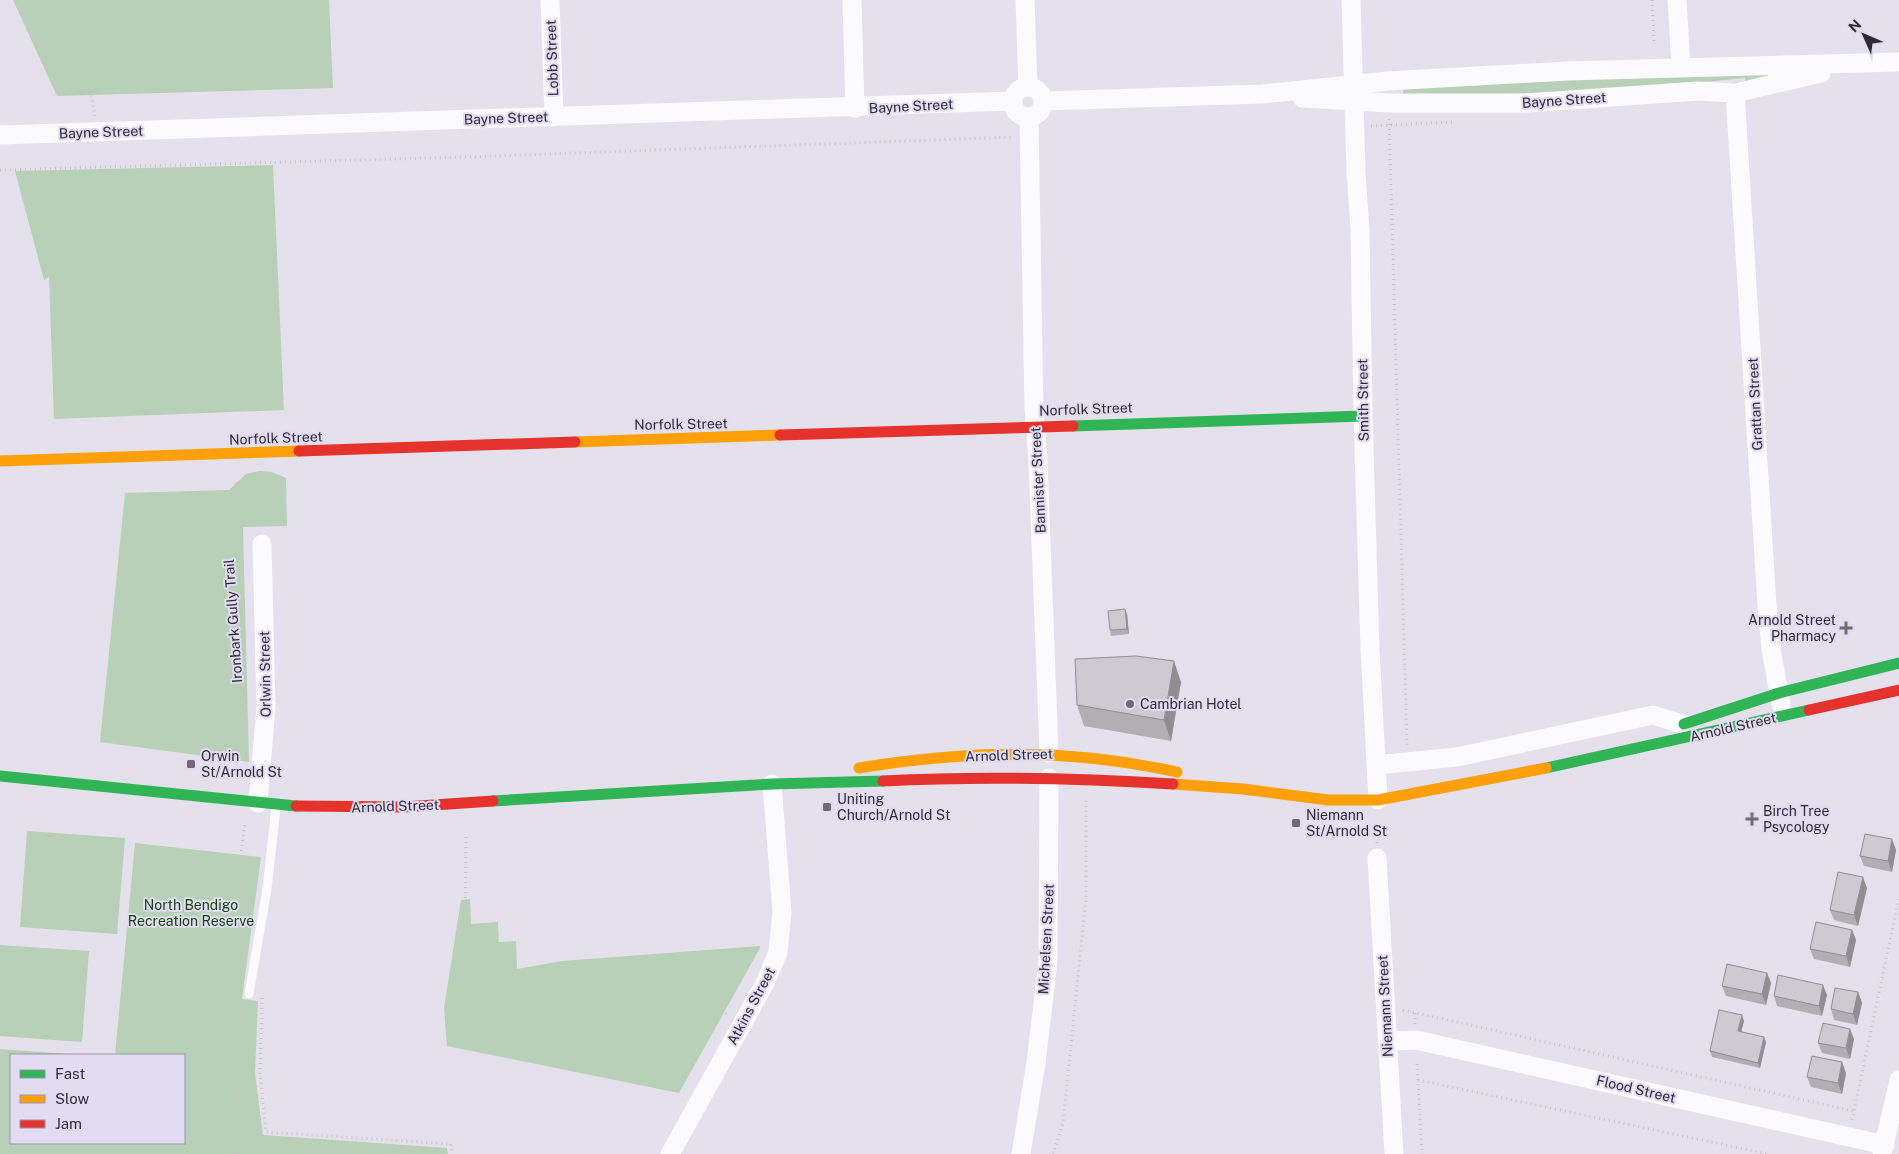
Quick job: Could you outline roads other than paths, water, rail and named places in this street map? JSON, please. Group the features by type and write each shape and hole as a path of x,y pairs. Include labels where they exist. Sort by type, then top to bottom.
{"main road":[{"name":"Norfolk Street","path":"0,460 297,452 1363,416"},
{"name":"Arnold Street","path":"1567,762 1779,693 1899,663"},
{"name":"Arnold Street","path":"0,776 19,776 267,804 344,808 404,807 772,784 851,783 962,777 1049,778 1243,790 1328,800 1378,800 1446,788 1567,762 1617,754 1899,690"},
{"name":"Arnold Street","path":"772,784 901,762 974,755 1048,753 1125,760 1243,790"},
{"name":"Michelsen Street","path":"1048,753 1049,778"},
{"name":"Arnold Street","path":"0,771 19,776"}],"street":[{"name":"Lobb Street","path":"550,0 554,117"},
{"path":"852,0 855,108"},
{"path":"1025,0 1028,86"},
{"name":"Smith Street","path":"1350,0 1360,230 1363,416 1378,800"},
{"path":"1677,0 1681,66"},
{"name":"Bayne Street","path":"1043,101 1264,94 1319,100 1448,77 1681,66 1899,62"},
{"name":"Bayne Street","path":"1354,93 1492,104 1698,91 1735,93 1861,64"},
{"path":"1028,86 1040,92 1043,101 1040,112 1029,118 1018,114 1012,101 1017,91 1028,86"},
{"name":"Grattan Street","path":"1735,93 1768,615 1771,650 1784,715"},
{"name":"Bayne Street","path":"0,135 855,108 1012,101"},
{"name":"Bannister Street","path":"1029,118 1035,426 1048,753"},
{"name":"Orlwin Street","path":"262,544 267,804"},
{"name":"Arnold Street","path":"1376,765 1457,757 1653,715 1682,724"},
{"name":"Michelsen Street","path":"1021,1154 1036,1063 1048,961 1049,778"},
{"name":"Atkins Street","path":"670,1154 772,968 781,939 782,912 772,784"},
{"name":"Niemann Street","path":"1377,858 1394,1154"},
{"name":"Flood Street","path":"1387,1041 1416,1040 1884,1149"},
{"path":"1884,1149 1899,1080"}],"lane":[{"path":"249,994 267,889 267,804"}],"place":[{"name":"Arnold Street Pharmacy","path":"1846,628"},
{"name":"Cambrian Hotel","path":"1130,704"},
{"name":"Orwin St/Arnold St","path":"191,764"},
{"name":"Uniting Church/Arnold St","path":"827,807"},
{"name":"Birch Tree Psycology","path":"1752,819"},
{"name":"Niemann St/Arnold St","path":"1296,823"}],"park label":[{"name":"North Bendigo Recreation Reserve","path":"191,914"}]}
